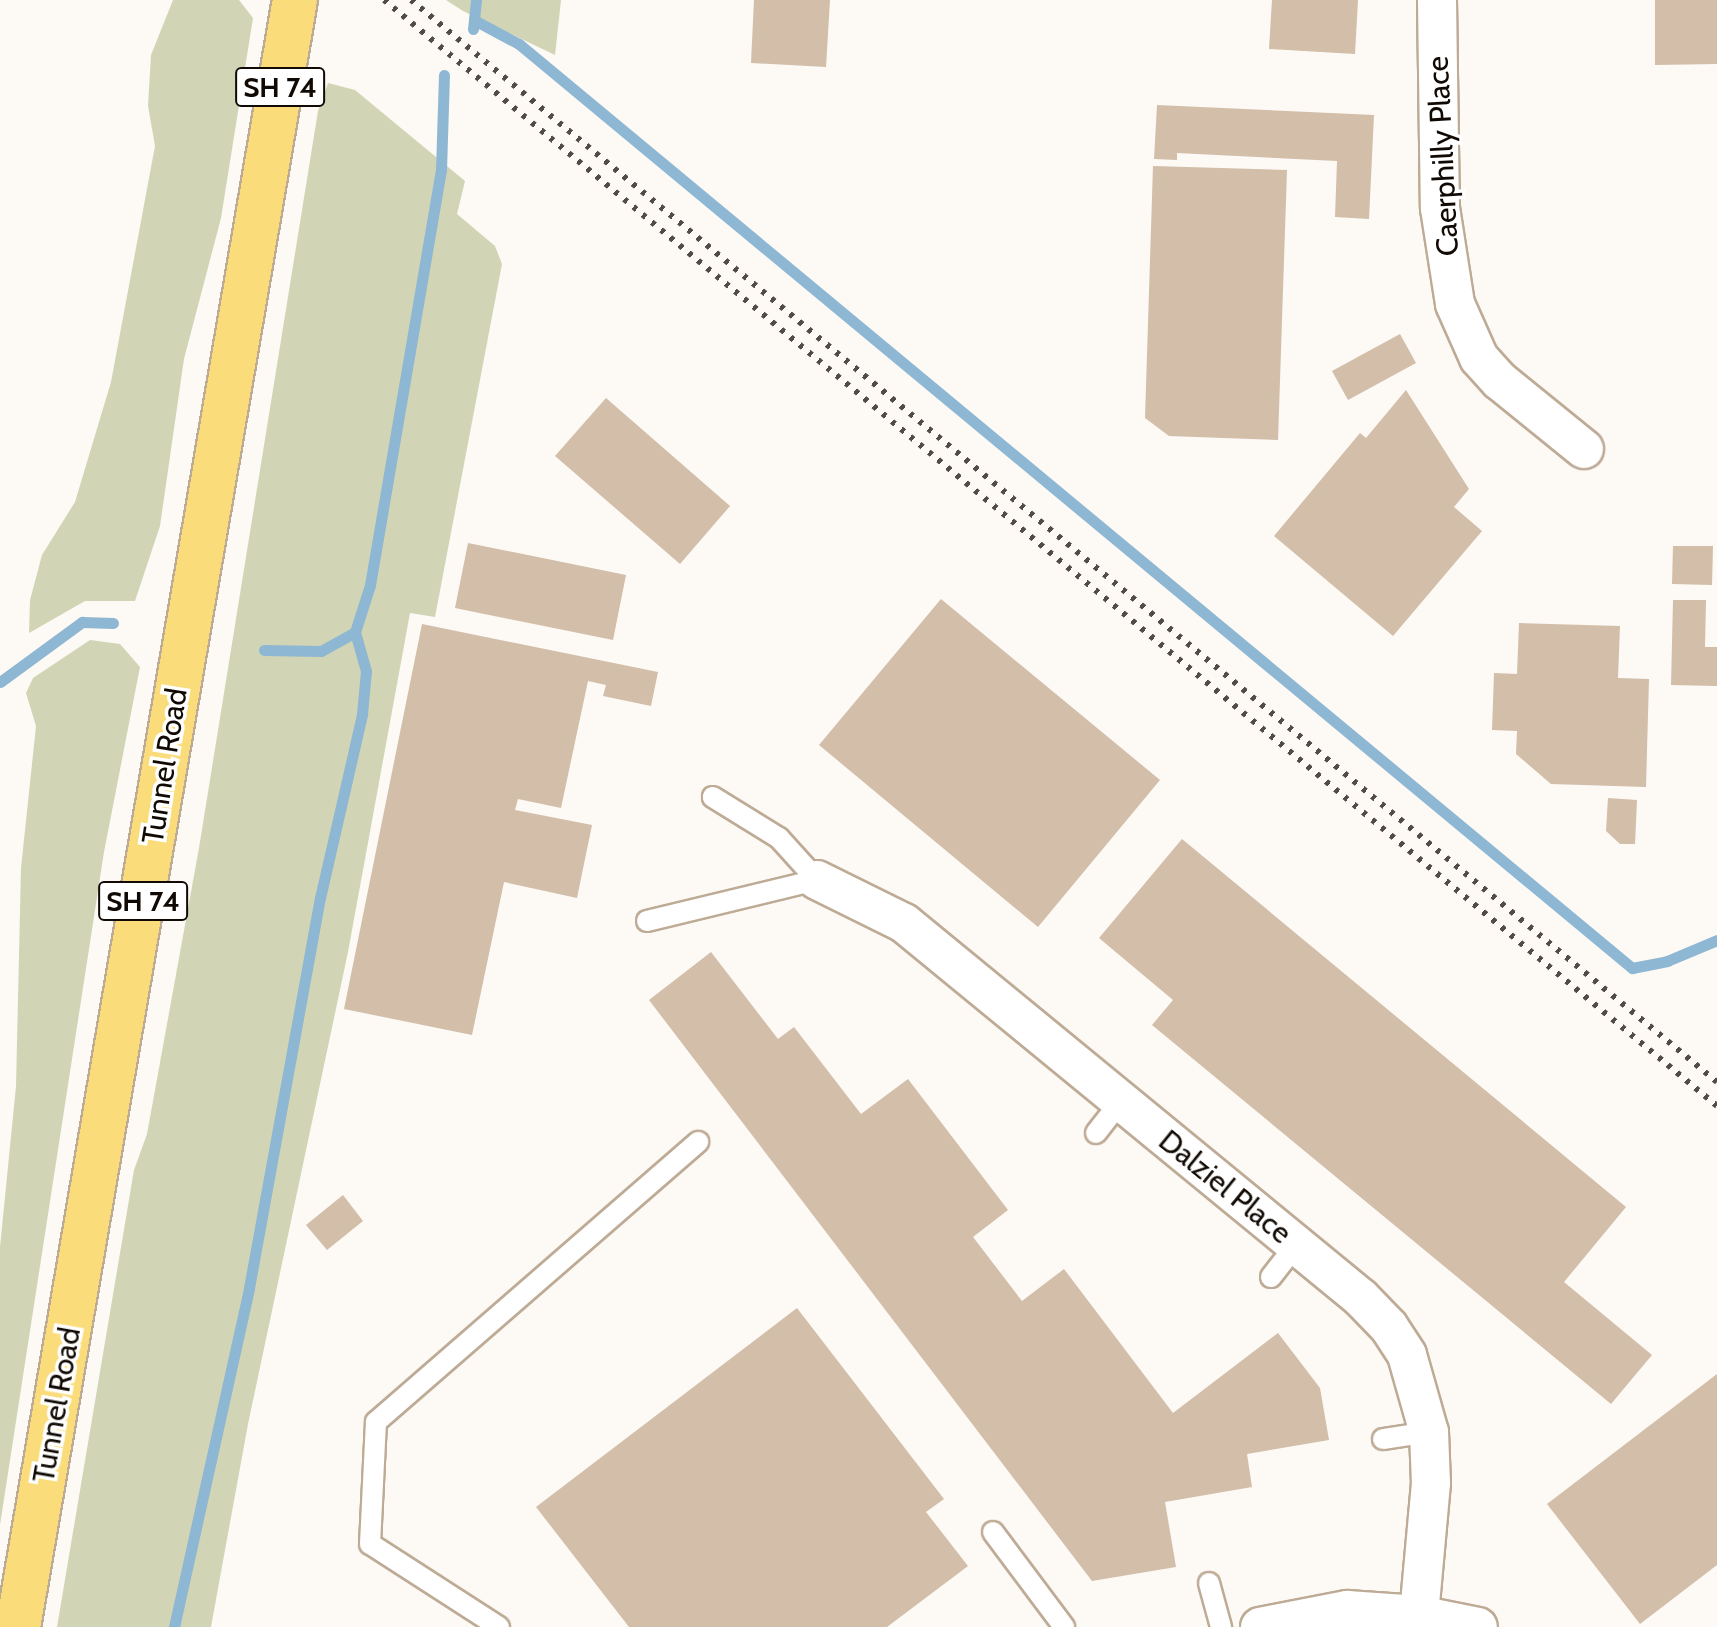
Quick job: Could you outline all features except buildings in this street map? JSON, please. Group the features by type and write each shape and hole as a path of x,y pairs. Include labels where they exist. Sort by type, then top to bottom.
{"highway":[{"name":"Tunnel Road","path":"18,1627 295,0"}],"street":[{"name":"Caerphilly Place","path":"1437,0 1440,208 1455,304 1479,358 1500,381 1584,449"},
{"name":"Dalziel Place","path":"817,880 904,923 1296,1245 1389,1327 1407,1355 1429,1432 1431,1483 1419,1615"},
{"path":"1260,1627 1320,1621 1347,1610 1419,1615 1478,1627"}],"lane":[{"path":"647,921 817,880 779,838 713,797"},
{"path":"1096,1133 1121,1101"},
{"path":"499,1627 370,1544 376,1422 698,1142"},
{"path":"1271,1277 1296,1245"},
{"path":"1383,1439 1429,1432"},
{"path":"993,1532 1064,1627"},
{"path":"1209,1583 1221,1627"}],"green space":[{"path":"173,0 239,0 253,18 221,218 184,359 160,526 135,601 85,601 29,633 30,600 42,555 75,502 111,382 155,146 148,106 151,55"},
{"path":"446,0 561,0 555,55 463,11"},
{"path":"328,83 355,90 465,181 457,214 495,246 502,264 435,617 410,613 348,952 248,1424 211,1627 57,1627 134,1170 147,1134 199,848 318,111"},
{"path":"90,640 120,644 140,667 104,852 0,1525 0,1247 16,1086 21,868 36,726 26,693 33,678"}],"waterway":[{"path":"473,29 476,0"},
{"path":"474,20 519,44 1632,968 1667,961 1717,940"},
{"path":"264,650 321,651 355,632 370,585 441,170 444,75"},
{"path":"0,682 82,622 113,623"},
{"path":"174,1627 249,1288 320,898 362,714 366,671 355,632"}],"railway":[{"path":"384,0 1717,1106"},
{"path":"411,0 1717,1082"}]}
